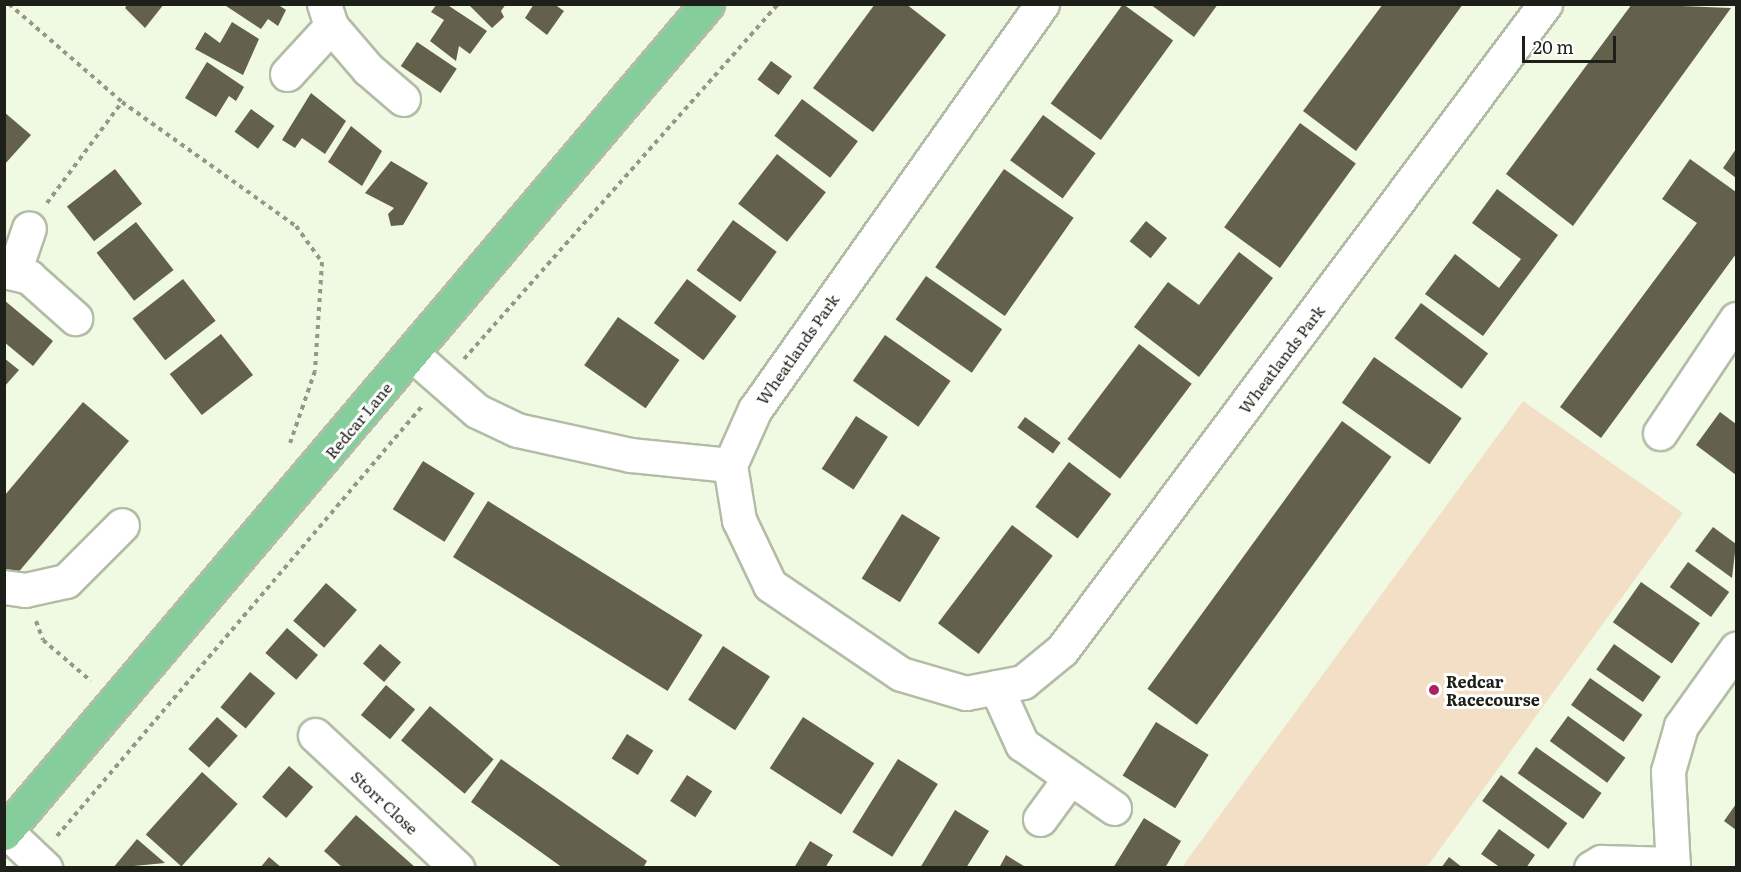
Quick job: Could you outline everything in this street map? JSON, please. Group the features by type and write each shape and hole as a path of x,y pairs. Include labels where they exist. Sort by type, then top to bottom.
{"main road":[{"name":"Redcar Lane","path":"5,832 413,355 707,4"}],"street":[{"name":"Wheatlands Park","path":"1042,4 755,409 730,465 739,520 770,585 901,674 966,693 1023,682 1062,650 1545,4"},
{"path":"287,74 327,15 368,69 403,99"},
{"path":"29,228 9,272 75,318"},
{"path":"1660,433 1733,332"},
{"path":"413,355 477,411 517,430 631,455 730,465"},
{"path":"15,588 66,581 122,525"},
{"path":"1591,867 1601,862 1673,866 1668,771 1681,726 1737,649"},
{"path":"996,687 1022,744 1114,808"},
{"name":"Storr Close","path":"315,735 457,867"},
{"path":"1040,819 1070,778"},
{"path":"5,832 40,863"}],"path":[{"path":"9,4 122,102 296,226 322,262 315,371 288,447"},
{"path":"40,863 444,382 778,4"},
{"path":"29,228 122,102"},
{"path":"15,588 43,640 117,703"}],"shaded area":[{"name":"Redcar Racecourse","path":"1523,401 1683,513 1427,867 1182,867"}],"building":[{"path":"128,4 164,4 145,28 125,8"},
{"path":"223,4 277,4 286,10 278,26 268,19 261,29"},
{"path":"437,4 446,4 487,31 470,54 459,46 456,61 430,41 444,20 431,12"},
{"path":"468,4 506,4 501,11 504,17 492,28"},
{"path":"534,4 554,4 564,11 547,35 525,18"},
{"path":"875,4 906,4 946,35 873,132 813,88"},
{"path":"1123,4 1173,40 1101,140 1051,104"},
{"path":"1150,4 1218,4 1194,37"},
{"path":"1383,4 1463,4 1356,151 1303,111"},
{"path":"1632,4 1731,8 1573,226 1506,174"},
{"path":"232,22 259,39 243,75 195,49 205,32 220,43"},
{"path":"417,42 457,69 441,93 401,66"},
{"path":"771,61 792,76 779,95 757,80"},
{"path":"207,62 244,87 236,101 229,96 216,117 185,98"},
{"path":"311,93 346,121 325,154 302,138 295,148 282,140"},
{"path":"802,99 858,141 830,178 774,136"},
{"path":"251,109 274,126 258,149 235,132"},
{"path":"4,112 31,135 4,165"},
{"path":"1043,115 1096,153 1063,199 1010,160"},
{"path":"1300,123 1356,164 1280,268 1224,227"},
{"path":"351,126 382,151 362,186 328,162"},
{"path":"1736,149 1736,178 1723,168"},
{"path":"777,154 826,192 787,242 738,204"},
{"path":"1690,159 1736,192 1736,254 1601,438 1560,407 1697,223 1662,199"},
{"path":"391,161 428,183 403,225 391,226 388,214 394,208 365,193"},
{"path":"115,169 142,204 94,241 67,207"},
{"path":"1004,169 1074,218 1005,316 935,267"},
{"path":"1497,189 1558,235 1483,336 1425,294 1455,254 1499,288 1521,259 1472,223"},
{"path":"733,220 777,252 740,302 697,270"},
{"path":"1146,221 1167,238 1151,258 1130,241"},
{"path":"136,222 174,270 134,301 97,253"},
{"path":"1239,252 1273,278 1199,377 1134,327 1168,282 1199,305"},
{"path":"926,276 1002,329 972,373 896,319"},
{"path":"183,279 216,321 165,360 133,318"},
{"path":"687,279 737,316 703,360 654,323"},
{"path":"4,300 53,341 33,366 4,342"},
{"path":"1421,303 1488,354 1462,389 1395,338"},
{"path":"618,317 679,360 646,408 584,365"},
{"path":"221,334 253,375 202,415 170,374"},
{"path":"885,335 951,381 918,427 853,381"},
{"path":"1139,344 1192,384 1120,479 1067,439"},
{"path":"1374,357 1462,418 1430,464 1342,403"},
{"path":"4,358 19,370 4,387"},
{"path":"83,402 129,441 11,581 5,575 5,495"},
{"path":"1720,412 1736,424 1736,475 1696,445"},
{"path":"856,416 888,437 854,490 822,469"},
{"path":"1025,417 1061,443 1053,453 1017,428"},
{"path":"1342,421 1391,457 1197,725 1147,689"},
{"path":"423,461 475,493 445,542 393,509"},
{"path":"1069,462 1111,494 1078,539 1035,507"},
{"path":"488,501 703,635 668,691 453,557"},
{"path":"902,514 940,538 900,602 862,578"},
{"path":"1012,525 1053,556 979,654 938,623"},
{"path":"1713,527 1736,544 1732,578 1695,551"},
{"path":"1688,562 1729,592 1711,617 1670,587"},
{"path":"1641,582 1700,623 1672,663 1613,622"},
{"path":"326,583 357,610 324,648 293,621"},
{"path":"287,628 318,655 296,680 265,653"},
{"path":"380,644 401,662 384,682 363,664"},
{"path":"1614,644 1661,677 1643,702 1596,669"},
{"path":"723,646 770,676 735,730 688,700"},
{"path":"250,672 275,693 246,728 220,707"},
{"path":"1590,678 1642,715 1623,742 1571,705"},
{"path":"386,685 415,709 390,739 361,715"},
{"path":"430,706 494,759 465,794 401,740"},
{"path":"1568,716 1625,758 1607,783 1550,741"},
{"path":"217,717 238,736 209,768 188,749"},
{"path":"803,717 874,763 841,814 770,768"},
{"path":"1156,722 1209,755 1175,808 1123,775"},
{"path":"627,734 653,750 638,775 612,759"},
{"path":"1536,747 1602,793 1583,819 1518,773"},
{"path":"501,759 647,861 643,868 563,868 471,802"},
{"path":"898,759 938,784 892,857 852,832"},
{"path":"289,766 313,787 286,818 262,797"},
{"path":"202,772 238,804 181,867 146,834"},
{"path":"687,775 712,791 695,817 670,801"},
{"path":"1501,775 1567,823 1549,849 1482,801"},
{"path":"1736,804 1736,830 1724,821"},
{"path":"955,810 989,831 966,868 920,868"},
{"path":"356,815 416,868 343,868 324,851"},
{"path":"1144,818 1181,841 1165,868 1113,868"},
{"path":"1499,829 1535,855 1526,868 1501,868 1481,854"},
{"path":"137,839 165,863 113,868"},
{"path":"810,841 833,855 825,868 794,868"},
{"path":"1006,855 1027,868 999,868"},
{"path":"269,857 282,868 260,868"},
{"path":"1449,857 1463,868 1441,868"}],"place":[{"name":"Redcar Racecourse","path":"1434,690"}]}
